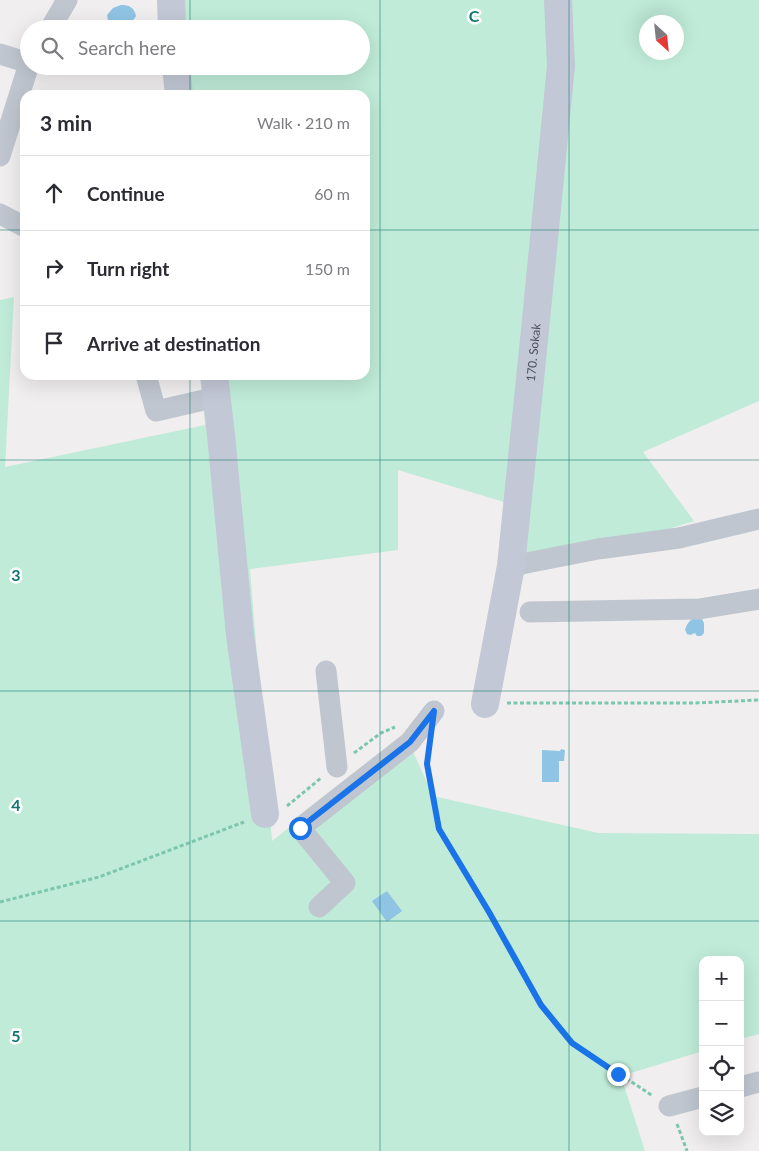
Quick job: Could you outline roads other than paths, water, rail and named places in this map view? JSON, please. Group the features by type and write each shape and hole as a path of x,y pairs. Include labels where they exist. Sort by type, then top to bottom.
{"street":[{"path":"55,20 67,0"},
{"path":"171,0 172,20"},
{"name":"170. Sokak","path":"485,704 510,566 561,66 558,0"},
{"path":"0,54 20,61"},
{"path":"24,90 27,75"},
{"path":"177,75 178,90"},
{"path":"0,156 19,115"},
{"path":"0,214 20,224"},
{"path":"147,380 156,411 215,386 240,636 265,814"},
{"path":"510,566 679,538 759,519"},
{"path":"530,612 699,609 759,599"},
{"path":"326,671 337,767"},
{"path":"320,907 345,883 300,828 410,742 434,711"},
{"path":"669,1106 699,1098"}],"water":[{"path":"126,5 134,10 136,16 132,20 108,20 107,15 113,8"},
{"path":"701,617 704,623 704,633 701,636 697,636 695,633 687,634 685,630 689,622 692,619"},
{"path":"561,749 565,750 564,761 559,761 559,782 542,782 542,750 560,751"},
{"path":"387,891 402,911 387,922 372,901"}]}
